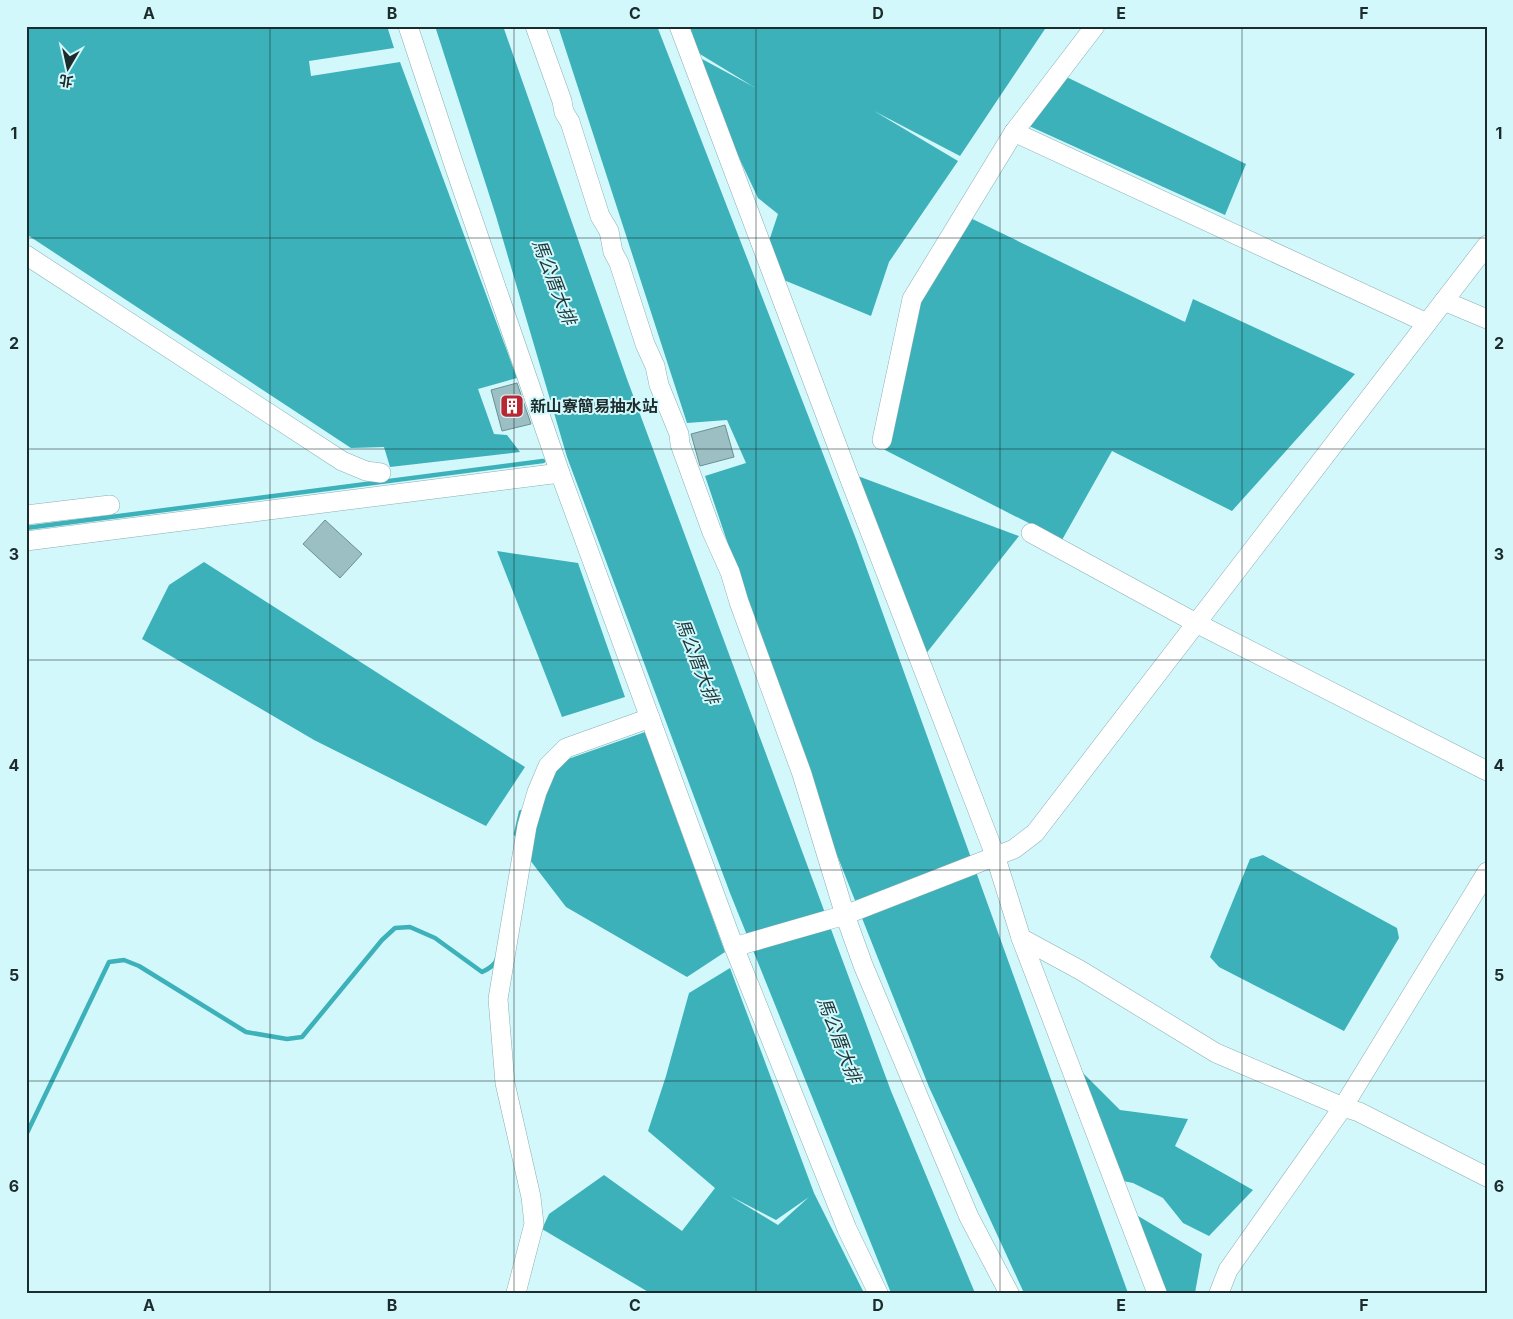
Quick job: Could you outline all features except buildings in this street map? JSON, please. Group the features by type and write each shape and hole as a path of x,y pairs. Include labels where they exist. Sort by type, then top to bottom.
{"street":[{"path":"408,26 560,473 734,947 847,1229 878,1293"},
{"path":"535,26 562,101 564,112 570,122 600,216 609,231 613,252 619,263 645,344 655,366 666,402 679,434 680,444 712,532 730,572 739,602 802,774 845,915 863,965 969,1217 1008,1293"},
{"path":"679,26 847,472 995,855 1022,938 1156,1293"},
{"path":"882,440 912,299 1014,132 1095,26"},
{"path":"1014,132 1427,323"},
{"path":"734,947 845,915 1014,848 1035,833 1487,245"},
{"path":"26,255 342,461 366,471 381,473"},
{"path":"1444,301 1487,319"},
{"path":"26,540 560,473"},
{"path":"26,515 110,505"},
{"path":"1031,533 1196,623 1487,771"},
{"path":"516,1293 534,1224 531,1197 504,1083 498,999 527,826 537,792 548,766 566,748 648,714"},
{"path":"1220,1293 1228,1270 1343,1107 1487,872"},
{"path":"1022,938 1080,970 1216,1053 1359,1112 1487,1177"}],"water":[{"path":"26,26 387,26 394,48 309,61 311,76 400,62 517,378 478,389 494,434 507,435 520,452 390,467 384,447 351,448 26,234"},
{"name":"馬公厝大排","path":"435,26 503,26 627,379 891,1091 975,1293 891,1293 730,893 567,457 496,216"},
{"path":"558,26 657,26 856,539 1128,1293 1024,1293 929,1087 810,787 705,476 746,463 727,420 687,423"},
{"path":"682,26 1047,26 960,156 874,111 958,161 889,262 871,316 774,276 765,253 778,214 758,198 689,52 754,87 690,48"},
{"path":"1050,69 1246,164 1225,215 1018,121"},
{"path":"960,213 1185,322 1193,299 1355,374 1232,511 1112,451 1062,540 879,447 909,296"},
{"path":"847,472 1019,536 921,660"},
{"path":"497,551 578,563 625,697 562,717"},
{"path":"204,562 525,767 486,826 314,740 142,639 169,585"},
{"path":"645,732 725,952 687,977 566,907 523,851 548,766"},
{"path":"1263,855 1397,928 1399,938 1344,1031 1219,967 1210,957 1250,859"},
{"path":"730,968 814,1193 864,1293 650,1293 542,1229 549,1214 604,1175 682,1231 715,1188 648,1131 666,1076 689,993","holes":["730,1196 776,1220 809,1197 778,1225"]},
{"path":"1065,1055 1120,1110 1188,1119 1175,1146 1253,1190 1209,1236 1183,1223 1163,1198 1133,1183 1113,1179"},
{"path":"1118,1204 1202,1254 1195,1293 1158,1293"}],"waterway":[{"path":"26,528 543,461"},
{"path":"516,834 521,812"},
{"path":"26,1135 109,962 124,960 139,966 246,1032 287,1039 302,1037 382,940 395,928 410,927 435,938 482,972 493,965 497,958"}],"place":[{"name":"新山寮簡易抽水站","path":"512,406"}]}
